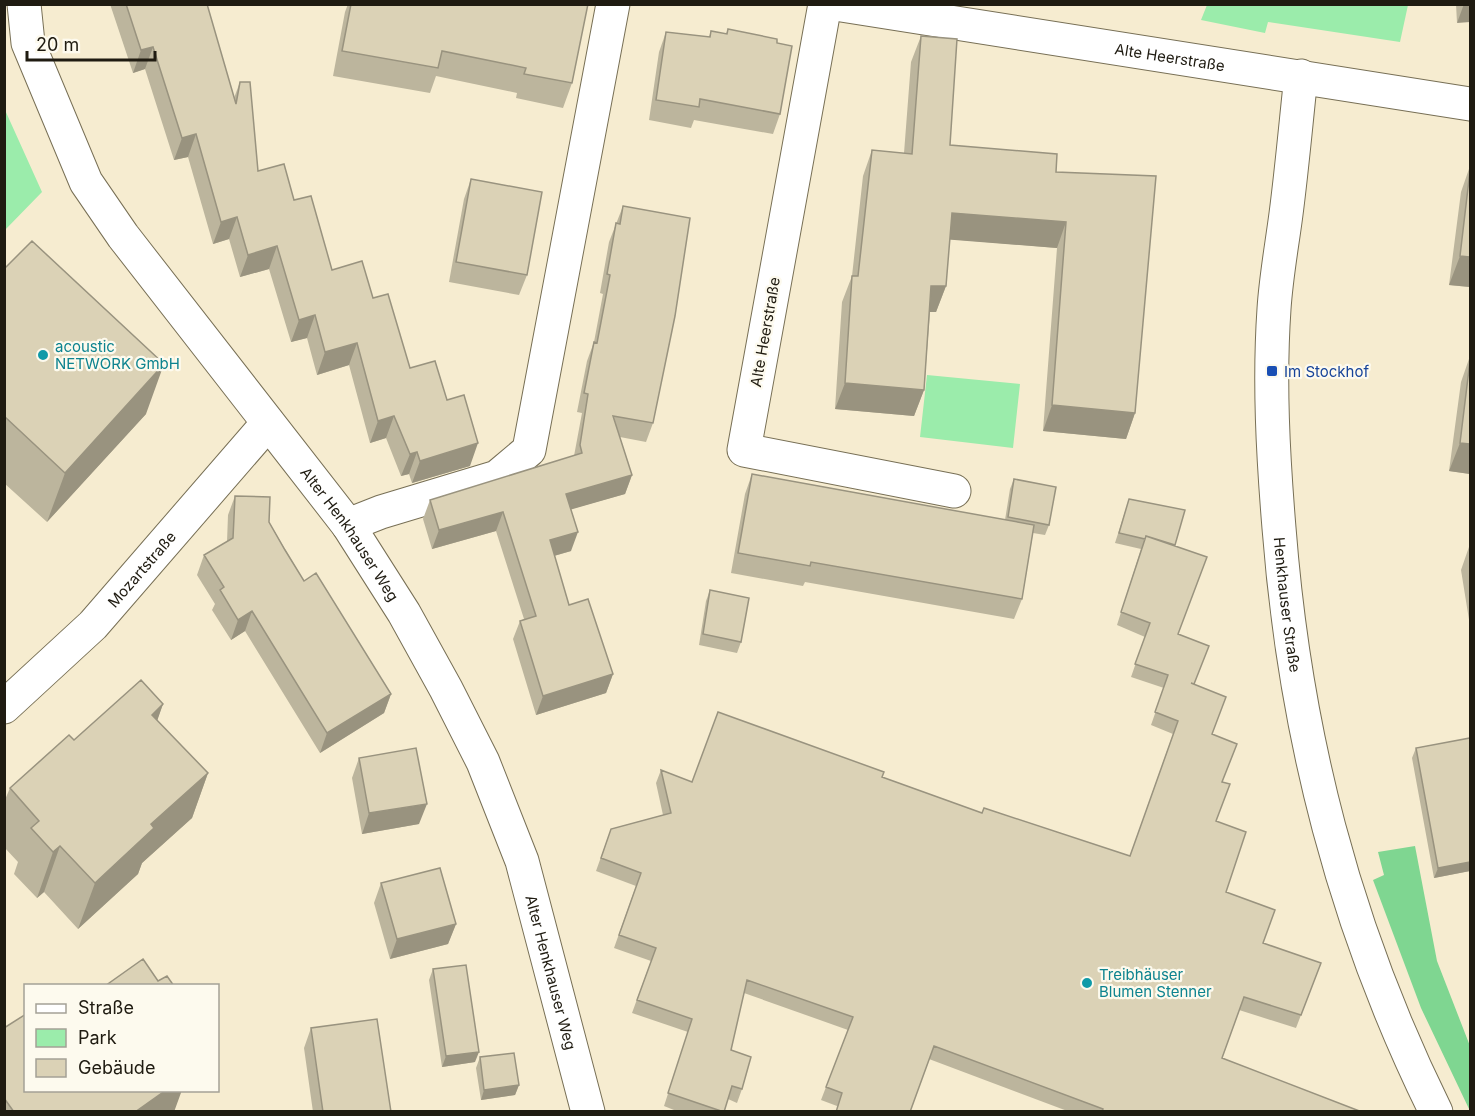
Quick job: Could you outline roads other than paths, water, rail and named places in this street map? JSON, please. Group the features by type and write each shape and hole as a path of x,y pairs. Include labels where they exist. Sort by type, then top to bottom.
{"street":[{"name":"Alter Henkhauser Weg","path":"24,4 28,43 86,182 123,236 348,525 404,613 483,762 522,861 588,1112"},
{"path":"348,525 381,512 497,477 529,450 613,4"},
{"name":"Alte Heerstraße","path":"825,4 744,450 954,490"},
{"name":"Alte Heerstraße","path":"835,4 1470,104"},
{"name":"Henkhauser Straße","path":"1301,76 1274,326 1271,440 1285,607 1305,731 1332,843 1371,961 1396,1026 1436,1112"},
{"name":"Mozartstraße","path":"4,707 93,625 268,423"}],"place":[{"name":"acoustic NETWORK GmbH","path":"43,355"},
{"name":"Im Stockhof","path":"1272,371"},
{"name":"Treibhäuser Blumen Stenner","path":"1087,983"}]}
